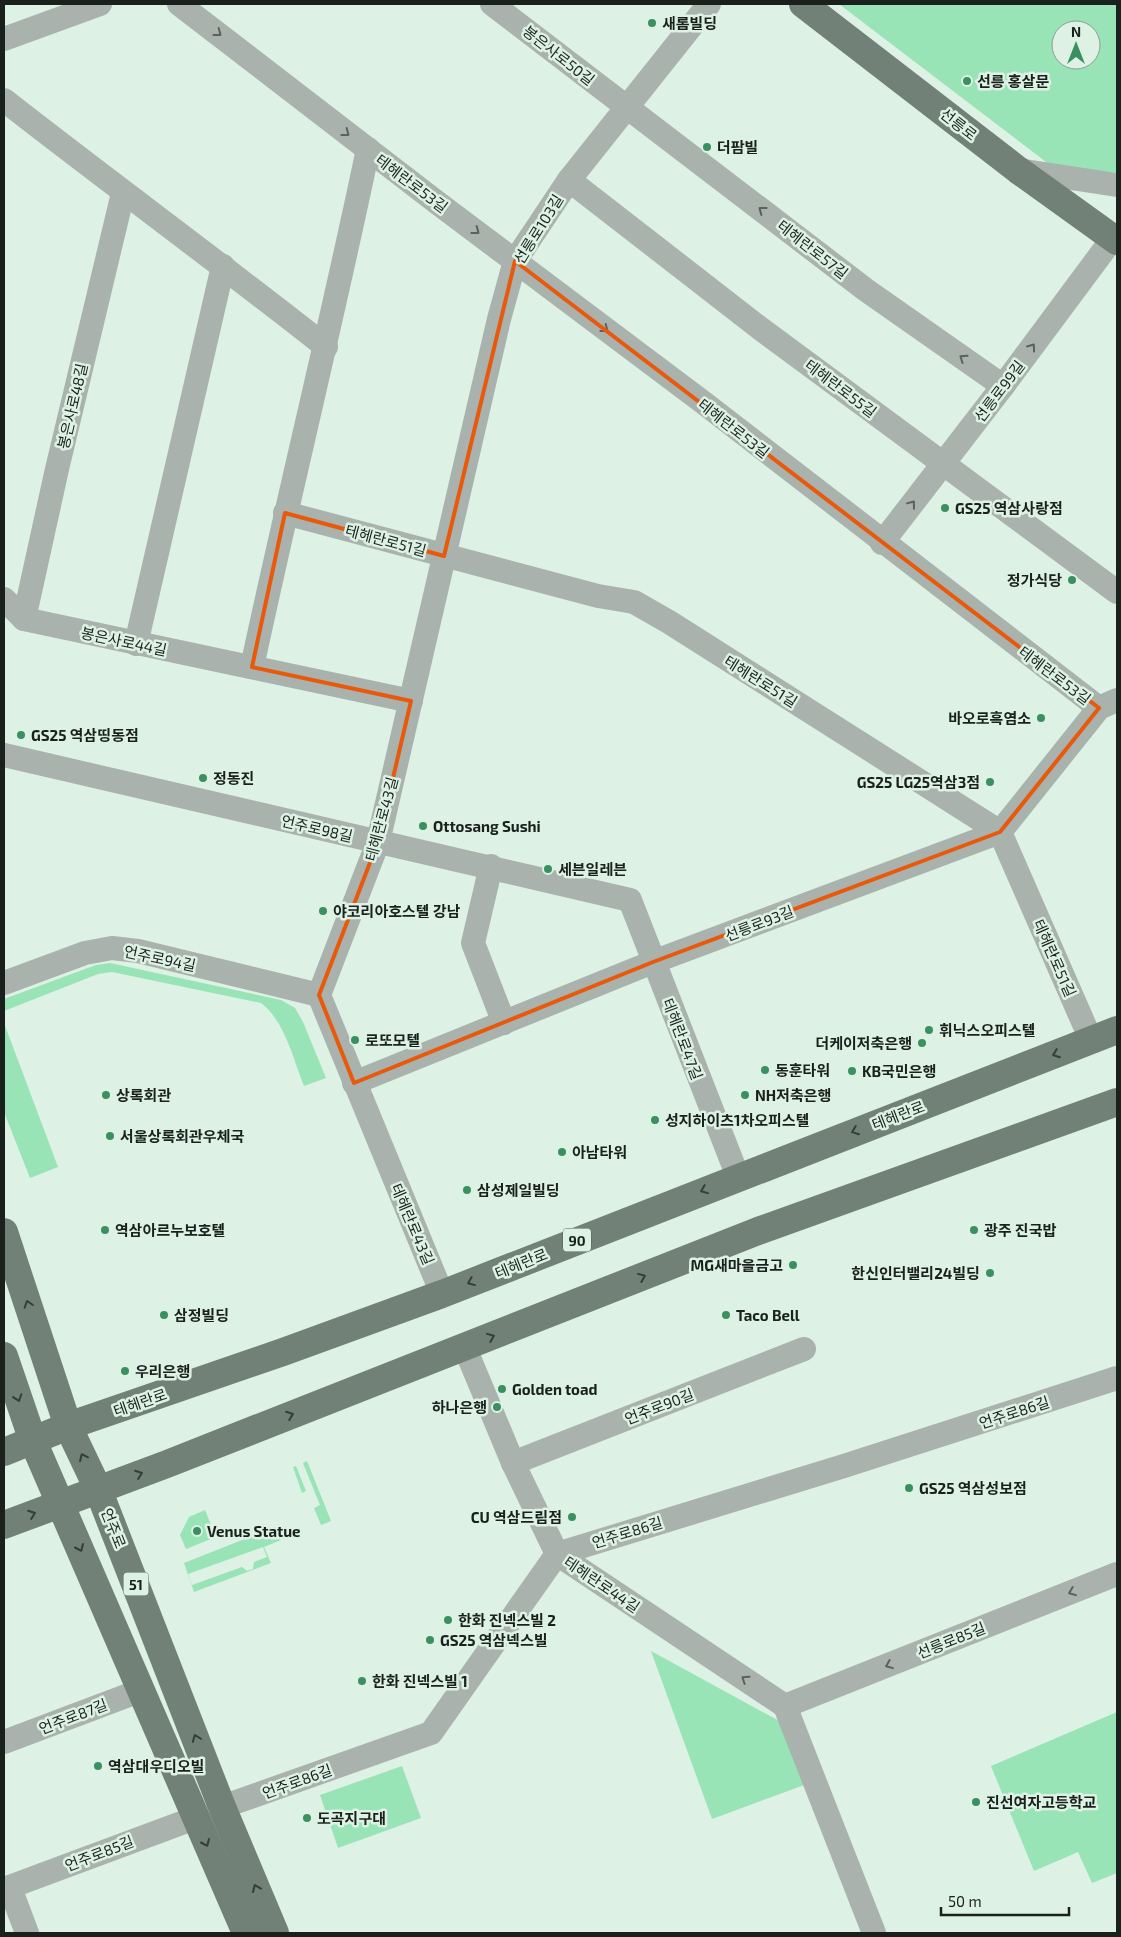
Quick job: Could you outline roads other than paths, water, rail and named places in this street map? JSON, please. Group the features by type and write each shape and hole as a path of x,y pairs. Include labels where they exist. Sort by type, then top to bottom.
{"main road":[{"name":"선릉로","path":"803,4 1018,170 1115,240"},
{"name":"테헤란로","path":"4,1452 68,1426 283,1352 442,1294 1117,1030"},
{"path":"4,1525 465,1348 758,1231 1116,1108"},
{"name":"언주로","path":"4,1232 68,1426 98,1489 222,1807 275,1933"},
{"name":"51","path":"4,1356 33,1441 246,1933"}],"street":[{"path":"4,39 100,4"},
{"name":"테헤란로53길","path":"179,4 704,403 882,542 1108,704"},
{"name":"봉은사로50길","path":"492,4 626,107"},
{"name":"선릉로103길","path":"444,556 498,319 515,261 569,180 709,4"},
{"path":"4,100 123,193 223,266 326,347"},
{"name":"테헤란로57길","path":"626,107 866,290 1003,386"},
{"name":"테헤란로53길","path":"285,513 326,347 368,149"},
{"path":"1018,170 1117,185"},
{"name":"테헤란로55길","path":"569,180 761,328 1117,592"},
{"name":"봉은사로48길","path":"24,619 57,469 123,193"},
{"name":"선릉로99길","path":"882,542 1115,240"},
{"path":"136,644 223,266"},
{"path":"252,667 285,513"},
{"name":"테헤란로51길","path":"285,513 598,596 634,602 669,622 1000,832 1091,1040"},
{"name":"테헤란로43길","path":"442,1294 319,995 378,842 444,556"},
{"path":"4,599 24,619"},
{"name":"봉은사로44길","path":"24,619 411,701"},
{"path":"1000,832 1108,704"},
{"name":"언주로98길","path":"4,755 378,842 491,866 630,900"},
{"name":"선릉로93길","path":"354,1083 653,962 1000,832"},
{"path":"491,866 473,943 504,1023"},
{"name":"테헤란로47길","path":"630,900 738,1177"},
{"name":"언주로94길","path":"4,983 85,953 112,948 138,951 319,995"},
{"name":"테헤란로44길","path":"465,1348 513,1463 557,1554 785,1706"},
{"name":"언주로90길","path":"513,1463 804,1349"},
{"name":"언주로86길","path":"222,1807 431,1733 557,1554 844,1466 1117,1378"},
{"name":"선릉로85길","path":"785,1706 1117,1574"},
{"name":"언주로87길","path":"4,1742 142,1690"},
{"path":"785,1706 874,1933"},
{"name":"언주로85길","path":"7,1889 195,1818"},
{"path":"7,1889 28,1933"}],"place":[{"name":"새롬빌딩","path":"652,23"},
{"name":"선릉 홍살문","path":"967,81"},
{"name":"더팜빌","path":"707,147"},
{"name":"GS25 역삼사랑점","path":"945,508"},
{"name":"정가식당","path":"1072,580"},
{"name":"바오로흑염소","path":"1041,718"},
{"name":"GS25 역삼띵동점","path":"21,735"},
{"name":"정동진","path":"203,778"},
{"name":"GS25 LG25역삼3점","path":"990,782"},
{"name":"Ottosang Sushi","path":"423,826"},
{"name":"세븐일레븐","path":"548,869"},
{"name":"야코리아호스텔 강남","path":"323,911"},
{"name":"휘닉스오피스텔","path":"929,1030"},
{"name":"로또모텔","path":"355,1040"},
{"name":"더케이저축은행","path":"922,1043"},
{"name":"동훈타워","path":"765,1070"},
{"name":"KB국민은행","path":"852,1071"},
{"name":"상록회관","path":"106,1095"},
{"name":"NH저축은행","path":"745,1095"},
{"name":"성지하이츠1차오피스텔","path":"655,1120"},
{"name":"서울상록회관우체국","path":"110,1136"},
{"name":"아남타워","path":"562,1152"},
{"name":"삼성제일빌딩","path":"467,1190"},
{"name":"역삼아르누보호텔","path":"105,1230"},
{"name":"광주 진국밥","path":"974,1230"},
{"name":"MG새마을금고","path":"793,1265"},
{"name":"한신인터밸리24빌딩","path":"990,1273"},
{"name":"삼정빌딩","path":"164,1315"},
{"name":"Taco Bell","path":"726,1315"},
{"name":"우리은행","path":"125,1371"},
{"name":"Golden toad","path":"502,1389"},
{"name":"하나은행","path":"497,1407"},
{"name":"GS25 역삼성보점","path":"909,1488"},
{"name":"CU 역삼드림점","path":"572,1517"},
{"name":"Venus Statue","path":"197,1531"},
{"name":"한화 진넥스빌 2","path":"448,1620"},
{"name":"GS25 역삼넥스빌","path":"430,1640"},
{"name":"한화 진넥스빌 1","path":"362,1681"},
{"name":"역삼대우디오빌","path":"98,1766"},
{"name":"진선여자고등학교","path":"976,1802"},
{"name":"도곡지구대","path":"307,1818"}]}
